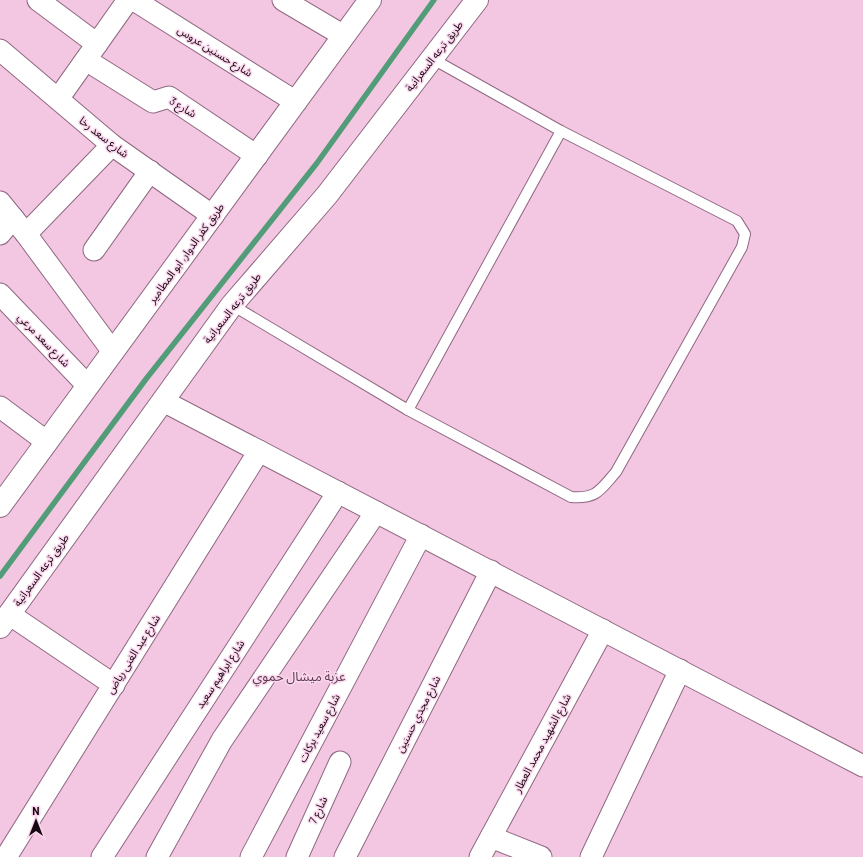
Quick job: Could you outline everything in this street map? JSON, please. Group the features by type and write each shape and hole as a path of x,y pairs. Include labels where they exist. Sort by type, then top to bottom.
{"main road":[{"name":"طريق كفر الدوار, ابو المطامير","path":"1,503 370,0"},
{"name":"طريق ترعه السعرانية","path":"4,620 232,305 327,195 477,0"}],"street":[{"path":"38,0 91,52"},
{"path":"58,99 128,0"},
{"name":"شارع حسنين عروس","path":"134,0 296,102"},
{"path":"283,0 344,36"},
{"name":"شارع سعد رخا","path":"0,50 112,145 213,216"},
{"name":"شارع 3","path":"91,52 153,102 169,97 257,156"},
{"path":"26,234 112,145"},
{"path":"94,250 150,171"},
{"path":"6,210 26,234 113,352"},
{"path":"0,234 6,210"},
{"name":"شارع سعد مرعي","path":"0,294 88,386"},
{"path":"163,401 863,766"},
{"path":"0,407 47,442"},
{"name":"شارع عبد الغنى رياض","path":"5,857 259,451"},
{"name":"شارع ابراهيم سعيد","path":"102,857 338,492"},
{"path":"157,857 222,740 376,512"},
{"name":"شارع سعيد بركات","path":"251,857 421,535"},
{"name":"شارع مجدي حسنين","path":"345,857 491,571"},
{"path":"4,620 114,685"},
{"name":"شارع الشهيد محمد العطار","path":"480,857 603,630"},
{"path":"591,857 680,670"},
{"name":"شارع 7","path":"297,857 340,762"},
{"path":"491,837 513,852 540,857"}],"lane":[{"path":"232,305 408,410 571,497 586,498 599,491 616,472 742,247 745,234 737,221 561,131 431,58"},
{"path":"408,410 561,131"}],"waterway":[{"path":"0,576 146,379 317,163 434,0"}],"district":[{"name":"عزبة ميشال حموي","path":"299,676"}]}
